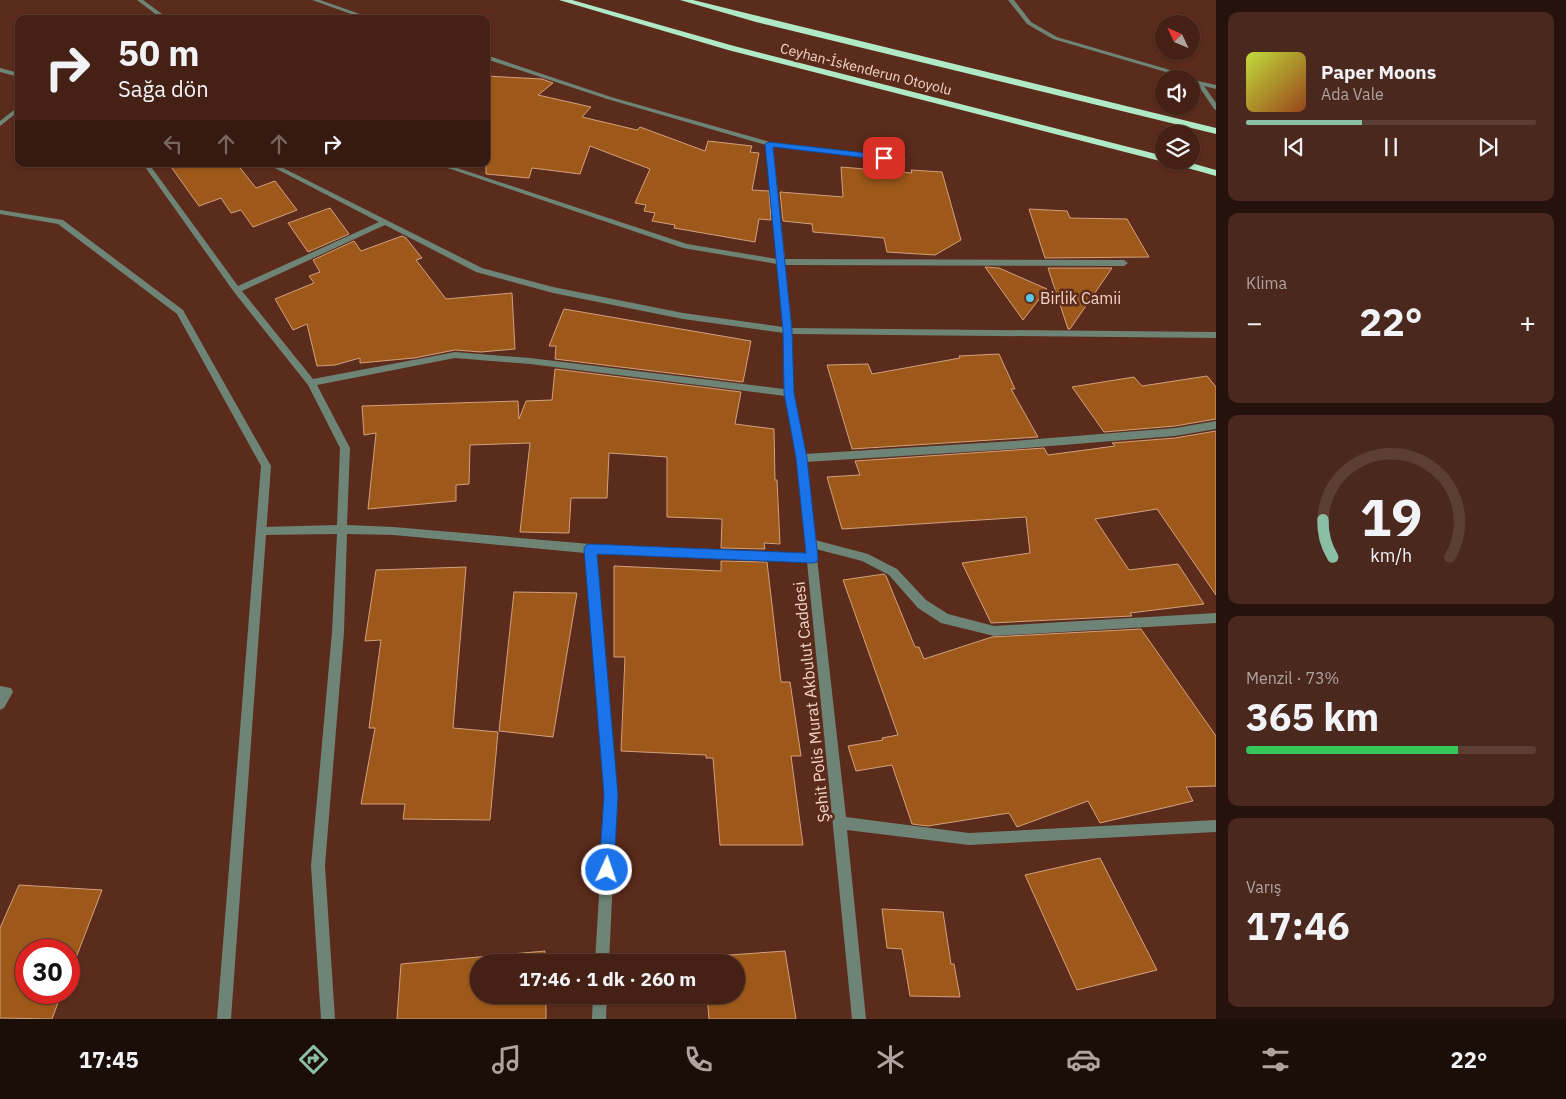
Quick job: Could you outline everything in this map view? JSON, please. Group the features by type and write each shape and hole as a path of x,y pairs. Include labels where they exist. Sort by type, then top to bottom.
{"highway":[{"name":"Ceyhan-İskenderun Otoyolu","path":"563,0 731,48 1155,157"},
{"name":"Ceyhan-İskenderun Otoyolu","path":"684,0 1216,131"},
{"path":"1200,169 1216,173"}],"street":[{"path":"140,0 161,15"},
{"path":"315,0 359,15"},
{"path":"1011,0 1029,23 1055,38 1165,70"},
{"path":"490,58 609,98 769,144 902,160"},
{"path":"0,70 15,74"},
{"path":"1200,83 1216,87"},
{"path":"1200,86 1216,108"},
{"path":"0,124 15,111"},
{"name":"Şehit Polis Murat Akbulut Caddesi","path":"769,144 788,331 789,393 801,458 859,1019"},
{"path":"148,167 237,290 311,383 345,448 338,632 318,866 328,1019"},
{"path":"276,167 479,270 553,290 683,316 788,331 1216,335"},
{"path":"448,167 686,246 781,262 1124,263"},
{"path":"0,212 60,222 180,312 266,466 224,1019"},
{"path":"237,290 385,222"},
{"path":"311,383 455,355 530,361 789,393"},
{"path":"801,458 1033,444 1175,432 1216,425"},
{"path":"261,531 342,529 394,531 590,549 812,558"},
{"path":"810,543 864,557 893,572 922,604 945,619 994,631 1216,618"},
{"path":"590,549 611,795 602,954"},
{"path":"0,692 6,692 0,704"},
{"path":"840,823 968,839 1216,826"},
{"path":"598,1019 599,1004"}],"building":[{"path":"490,76 542,79 553,83 538,95 591,107 582,117 637,130 640,127 705,151 708,141 752,146 750,152 759,153 752,190 769,191 771,220 759,219 755,242 674,228 675,225 652,221 655,213 644,211 646,205 635,203 650,169 590,146 580,174 532,168 529,178 486,174 486,167 490,167"},
{"path":"171,167 239,167 256,188 275,181 297,210 253,227 241,210 231,213 221,198 199,206"},
{"path":"841,167 912,173 911,170 942,172 961,240 935,255 887,252 884,238 813,232 812,224 783,221 780,192 843,197"},
{"path":"330,208 349,234 308,252 288,223"},
{"path":"1029,209 1067,211 1070,218 1127,219 1149,257 1045,258"},
{"path":"402,236 406,238 422,258 416,260 446,299 512,293 515,349 481,352 455,350 414,358 360,363 360,358 335,365 317,366 307,324 293,330 275,299 314,283 309,276 320,272 313,260 354,241 361,251"},
{"path":"985,267 999,268 1047,289 1023,320"},
{"path":"1048,268 1112,268 1070,329 1068,329"},
{"path":"564,309 751,341 743,382 555,359 556,346 549,346"},
{"path":"999,354 1015,389 1011,389 1038,437 852,449 827,365 868,364 872,374 960,358 959,356"},
{"path":"555,369 741,392 735,424 774,429 775,480 777,480 780,544 764,543 765,549 721,548 722,519 667,517 667,457 609,453 607,498 571,498 569,533 520,532 530,443 470,445 469,484 456,485 456,501 368,509 376,433 364,435 362,406 518,401 519,419 526,401 552,400"},
{"path":"1207,376 1216,387 1216,419 1175,426 1104,432 1072,387 1134,377 1142,386"},
{"path":"1216,431 1216,595 1157,509 1095,519 1129,570 1178,564 1204,604 1130,613 1132,616 991,623 962,563 1030,553 1026,517 842,529 827,477 860,475 855,461 1044,448 1048,455 1115,446 1112,443 1175,438"},
{"path":"721,561 767,562 781,682 790,682 801,756 791,756 803,845 720,845 713,758 706,758 706,755 621,751 625,657 614,657 614,566 721,571"},
{"path":"466,567 453,728 498,732 490,820 403,819 405,804 361,804 375,728 369,728 381,640 365,641 376,570"},
{"path":"884,574 915,647 919,647 924,659 992,637 1141,629 1216,736 1216,786 1186,787 1193,801 1100,823 1088,801 1017,827 1009,813 928,826 912,824 892,765 856,771 848,746 883,740 882,738 898,735 843,580"},
{"path":"514,592 577,593 553,737 499,731"},
{"path":"1100,858 1157,970 1077,990 1025,875"},
{"path":"19,885 102,890 80,947 80,939 15,939 15,1004 58,1004 52,1019 0,1018 0,928"},
{"path":"882,909 943,912 951,964 954,964 960,997 910,996 902,949 887,948"},
{"path":"545,951 545,954 512,954"},
{"path":"785,951 796,1019 709,1019 708,1004 745,1004 744,954"},
{"path":"470,958 470,1004 546,1004 546,1019 397,1019 401,964"}],"place":[{"name":"Birlik Camii","path":"1030,298"}],"route":[{"path":"607,870 611,795 590,549 812,558 801,458 789,393 788,331 769,144 884,158"}]}
